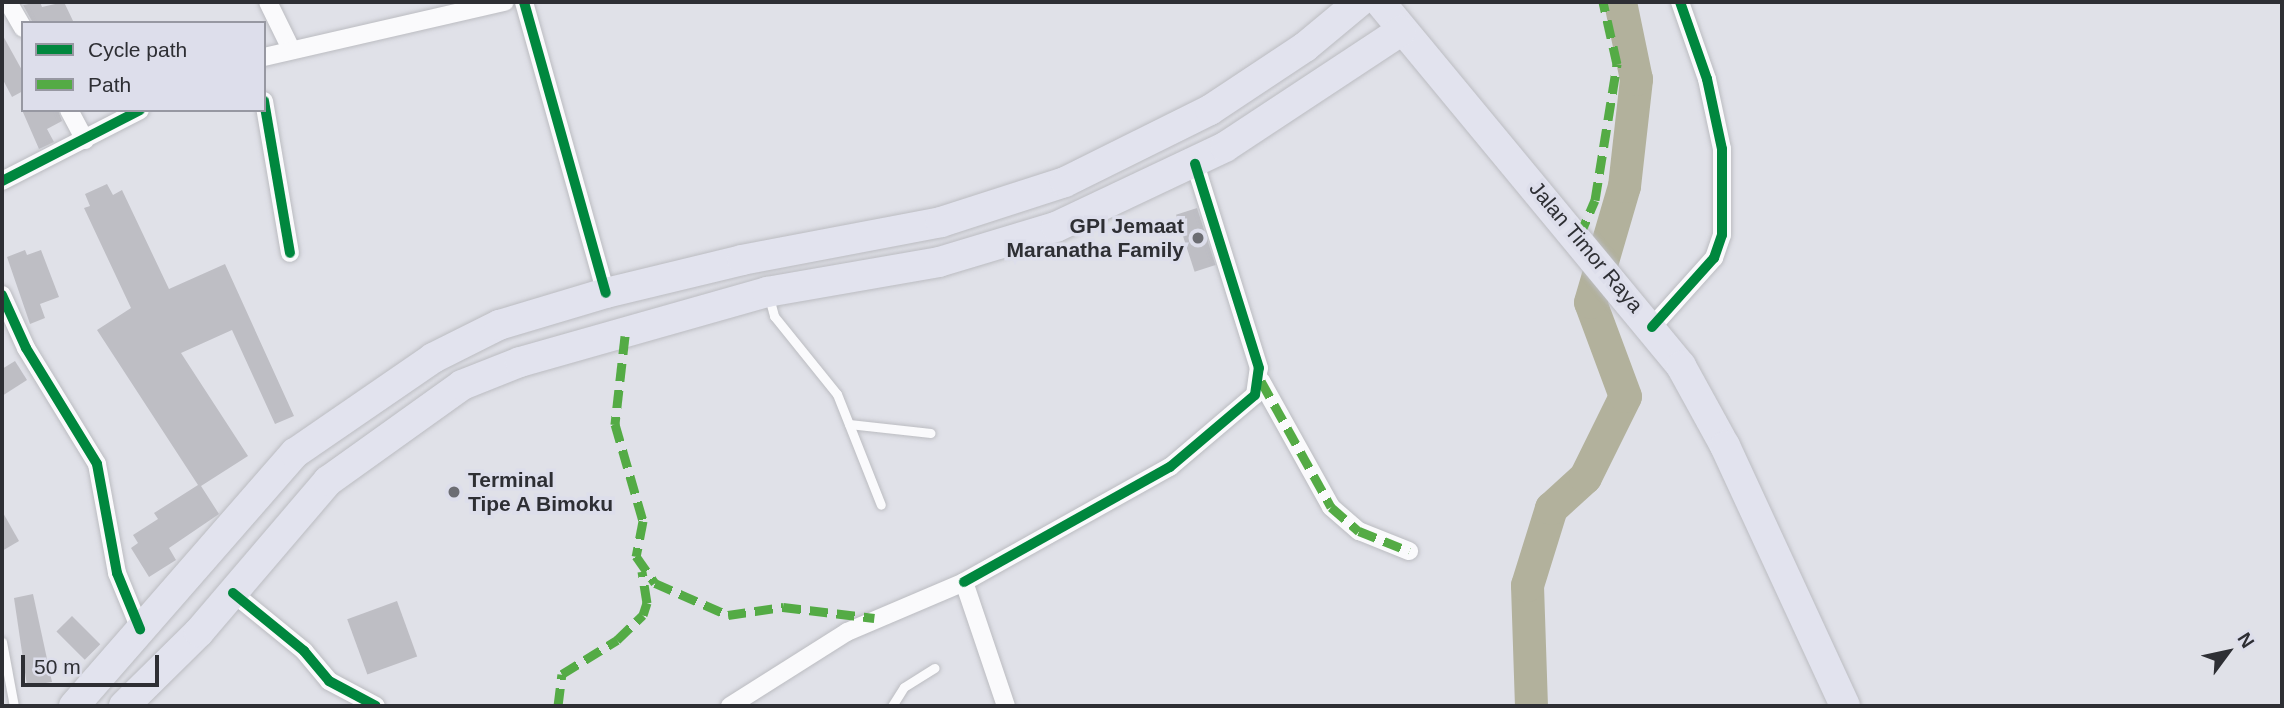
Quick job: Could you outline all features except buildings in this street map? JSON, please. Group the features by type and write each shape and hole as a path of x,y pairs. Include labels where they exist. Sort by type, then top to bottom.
{"highway":[{"path":"74,706 295,453 353,410 466,340 606,293 742,260 941,222 1014,202 1153,142 1273,70 1359,2"},
{"name":"Jalan Timor Raya","path":"1380,2 1401,31 1588,247 1652,327 1725,446 1844,706"},
{"path":"131,703 233,593 301,508 376,445 438,401 488,373 768,292 949,260 1056,227 1195,164 1401,31"},
{"path":"941,222 949,260"},
{"path":"353,410 376,445"},
{"path":"134,636 159,674"}],"street":[{"path":"8,2 21,25"},
{"path":"268,2 290,49"},
{"path":"266,56 505,2"},
{"path":"524,2 606,293"},
{"path":"1652,327 1714,258 1722,235 1722,149 1707,79 1681,2"},
{"path":"70,112 85,139"},
{"path":"2,181 136,112"},
{"path":"266,112 289,253"},
{"path":"1195,164 1261,381 1331,507 1359,531 1409,551"},
{"path":"2,295 26,348 97,464 117,573 134,636"},
{"path":"730,706 847,632 964,582 1170,467 1239,414 1261,381"},
{"path":"964,582 1006,706"},
{"path":"233,593 304,651 329,681 376,706"}],"lane":[{"path":"768,292 774,316 838,394 881,505"},
{"path":"849,424 930,433"},
{"path":"2,642 14,706"},
{"path":"892,706 904,687 934,668"}],"waterway":[{"path":"1531,706 1527,585 1551,508 1585,477 1625,396 1590,302 1624,186 1636,79 1620,2"}],"marked path":[{"path":"1579,237 1595,200 1617,64 1603,2"},
{"path":"625,336 615,424 643,521 636,556 655,583 728,615 783,607 874,618"},
{"path":"1261,381 1331,507 1359,531 1409,551"},
{"path":"558,706 562,674 617,640 643,615 647,603 642,571"}],"cycle path":[{"path":"524,2 606,293"},
{"path":"1652,327 1714,258 1722,235 1722,149 1707,79 1680,2"},
{"path":"2,181 136,112"},
{"path":"266,112 290,253"},
{"path":"964,582 1170,467 1255,395 1259,368 1195,164"},
{"path":"2,295 26,348 97,464 117,573 140,629"},
{"path":"233,593 304,651 329,681 376,706"}],"place":[{"name":"GPI Jemaat Maranatha Family","path":"1198,238"},
{"name":"Terminal Tipe A Bimoku","path":"454,492"}]}
